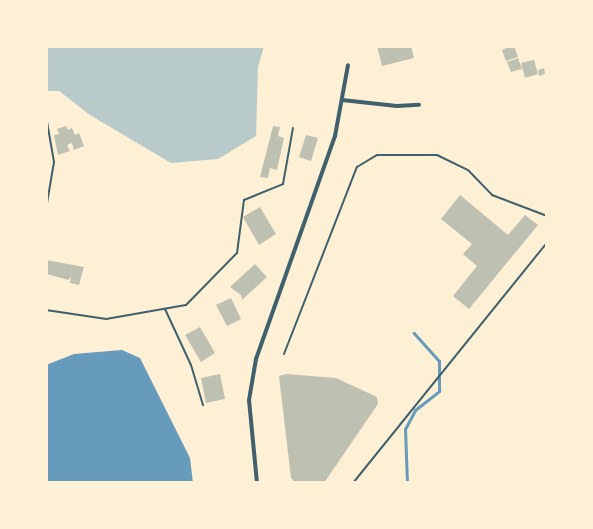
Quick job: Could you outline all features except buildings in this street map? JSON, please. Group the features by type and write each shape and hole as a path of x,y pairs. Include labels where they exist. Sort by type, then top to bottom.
{"street":[{"path":"257,483 250,400 256,359 335,136 348,65"},
{"path":"342,100 397,106 418,105"}],"lane":[{"path":"46,116 54,162 46,209"},
{"path":"46,310 106,319 186,305 237,254 242,205 250,196 283,184 293,128"},
{"path":"284,354 357,166 377,156 437,155 468,170 492,195 547,216"},
{"path":"353,483 547,243"},
{"path":"165,309 191,365 203,405"}],"shaded area":[{"path":"46,46 264,46 258,67 256,136 218,159 171,163 90,115 59,91 46,91"}],"water":[{"path":"122,350 140,358 190,458 193,483 46,483 46,365 74,354"}],"waterway":[{"path":"407,483 405,429 415,410 439,391 439,361 414,333"}]}
